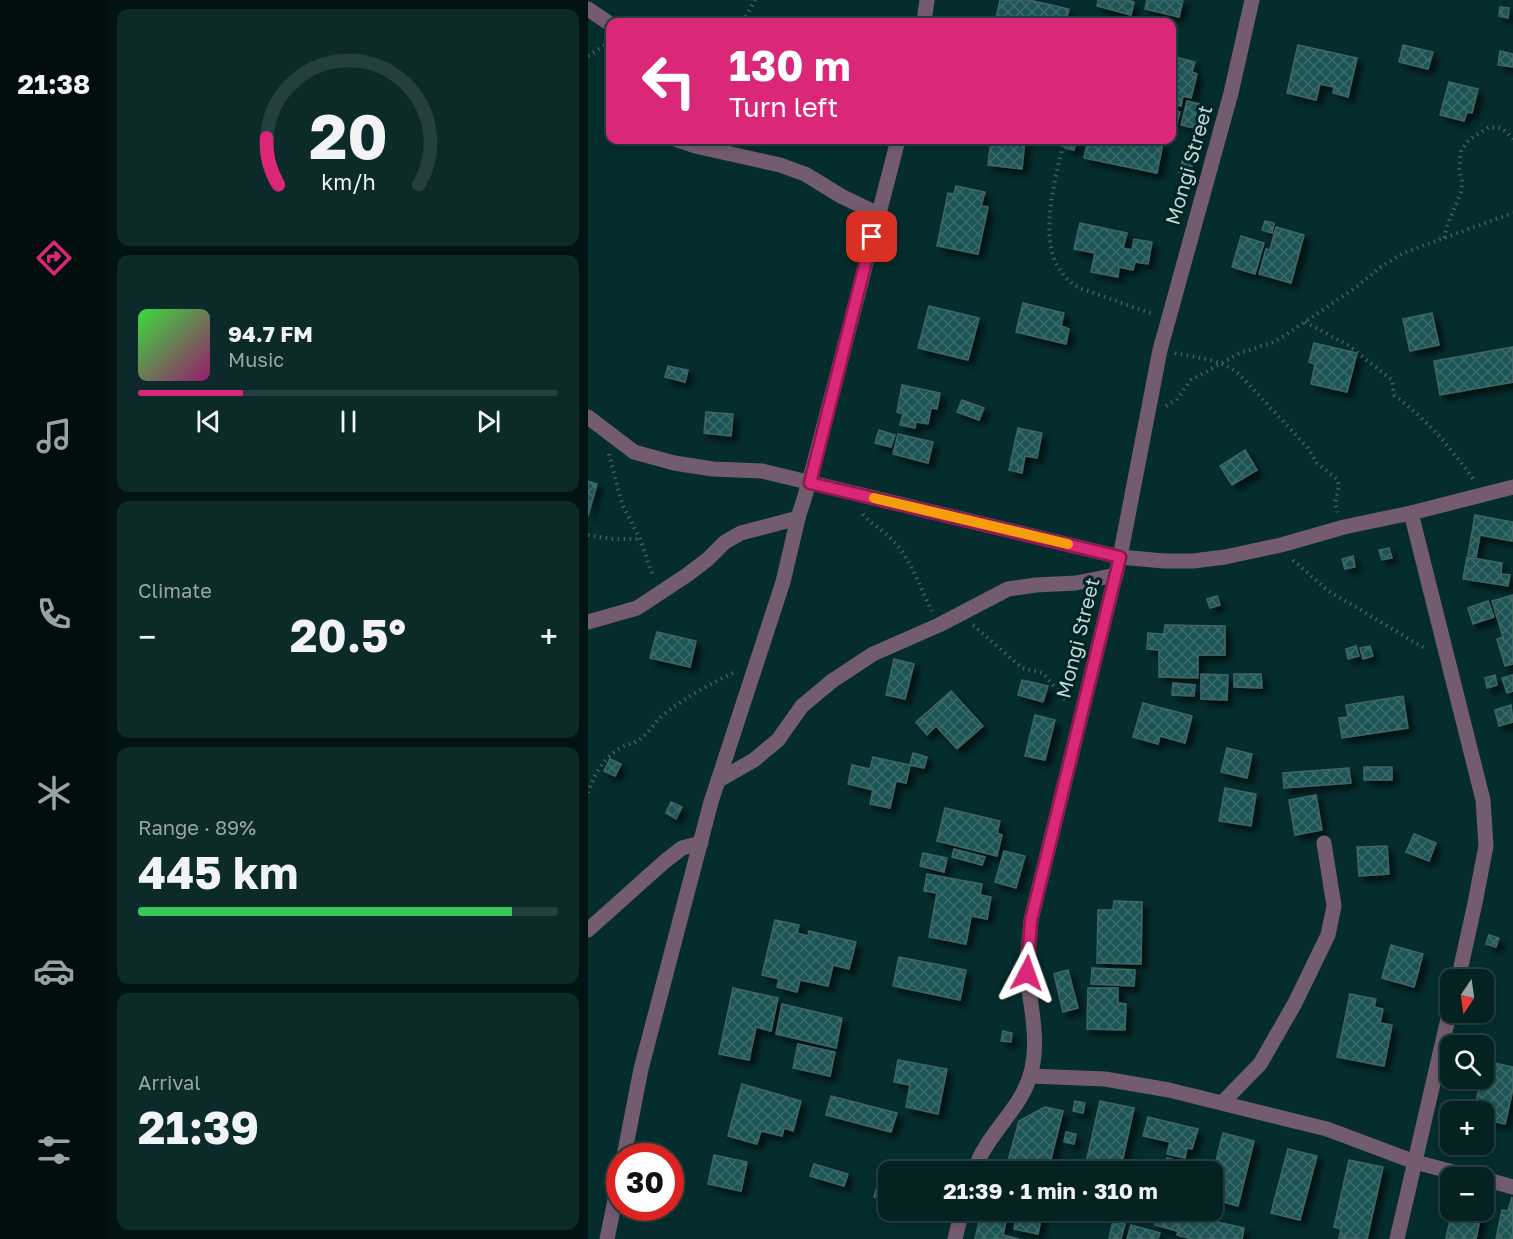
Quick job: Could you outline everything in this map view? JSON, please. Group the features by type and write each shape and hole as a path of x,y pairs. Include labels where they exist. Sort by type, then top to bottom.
{"street":[{"path":"925,18 927,0"},
{"name":"Mongi Street","path":"978,1161 983,1148 1025,1089 1030,1076 1035,1051 1034,1020 1027,973 1031,920 1116,575 1160,350 1231,93 1252,0"},
{"path":"588,9 606,21"},
{"path":"689,144 780,165 806,174 841,196 878,214"},
{"path":"627,1143 641,1069 711,802 783,582 897,144"},
{"path":"588,417 634,452 674,463 713,469 762,471 1120,557 1164,561 1193,561 1281,545 1344,527 1411,513 1513,487"},
{"path":"1411,513 1483,800 1486,846 1460,969"},
{"path":"588,622 637,608 662,593 708,559 724,542 741,532 798,518"},
{"path":"719,780 754,760 778,740 802,706 832,681 873,654 939,625 997,594 1019,586 1076,583 1116,575"},
{"path":"588,930 640,882 682,848 701,843"},
{"path":"1222,1103 1260,1064 1295,1003 1328,935 1334,906 1324,843"},
{"path":"1397,1239 1447,1023"},
{"path":"1030,1076 1105,1079 1169,1090 1327,1129 1415,1162 1440,1169"},
{"path":"1494,1181 1513,1186"},
{"path":"607,1239 611,1221"},
{"path":"955,1239 960,1221"}],"path":[{"path":"745,18 755,0"},
{"path":"588,56 606,44"},
{"path":"1444,238 1461,192 1459,157 1463,145 1489,127 1502,128 1513,139"},
{"path":"1063,144 1051,203 1050,226 1051,250 1059,268 1072,283 1082,289 1168,318"},
{"path":"1148,412 1172,403 1181,396 1191,380 1219,363 1279,339 1403,253 1493,218 1513,213"},
{"path":"1305,322 1348,345 1392,380 1394,395 1420,415 1443,440 1484,494"},
{"path":"1160,350 1219,363 1239,374 1308,448 1320,465 1337,479 1339,485 1335,504 1344,527"},
{"path":"604,428 617,491 662,593"},
{"path":"842,490 874,527 894,541 904,554 939,625"},
{"path":"588,535 611,539 640,539"},
{"path":"1281,545 1299,566 1327,590 1448,662"},
{"path":"961,614 1022,668 1043,673 1080,719"},
{"path":"588,793 602,764 622,747 638,741 657,720 700,689 758,661"}],"building":[{"path":"1000,0 1029,0 1069,9 1067,18 996,18"},
{"path":"1098,0 1134,2 1131,15 1097,6"},
{"path":"1147,0 1183,0 1179,17 1145,9"},
{"path":"1500,7 1509,8 1508,18 1499,16"},
{"path":"1298,45 1357,58 1348,97 1333,93 1334,87 1320,84 1316,100 1287,93"},
{"path":"1403,45 1433,52 1428,69 1399,62"},
{"path":"1500,51 1513,54 1513,67 1498,65"},
{"path":"1176,57 1195,62 1192,72 1197,74 1191,98 1183,96 1181,106 1176,105"},
{"path":"1449,82 1478,89 1472,113 1467,112 1464,121 1440,115"},
{"path":"1187,101 1205,105 1199,129 1181,125"},
{"path":"1176,111 1180,112 1176,123"},
{"path":"991,144 1025,144 1022,169 988,165"},
{"path":"1066,144 1076,144 1074,150 1065,148"},
{"path":"1087,144 1163,144 1157,173 1084,158"},
{"path":"1183,159 1193,162 1190,175 1179,172"},
{"path":"956,186 985,192 981,206 988,207 978,254 937,246 948,193 954,194"},
{"path":"1265,221 1274,223 1272,233 1262,230"},
{"path":"1080,223 1127,233 1123,248 1132,250 1134,239 1152,242 1148,264 1135,262 1133,270 1119,267 1118,277 1091,272 1095,253 1074,249"},
{"path":"1276,227 1304,235 1291,283 1259,274 1266,249 1270,250"},
{"path":"1241,236 1264,243 1255,274 1232,267"},
{"path":"1023,303 1064,313 1061,326 1069,329 1066,344 1016,332"},
{"path":"929,306 979,318 968,360 918,348"},
{"path":"1432,313 1439,345 1410,351 1403,319"},
{"path":"1314,343 1357,353 1347,392 1311,384 1315,364 1309,362"},
{"path":"1513,347 1513,382 1440,395 1434,361"},
{"path":"668,366 688,370 685,382 665,377"},
{"path":"902,385 940,393 937,409 931,408 928,424 916,422 915,428 900,425 903,414 897,412"},
{"path":"962,400 984,408 979,420 957,412"},
{"path":"706,412 733,414 731,436 704,433"},
{"path":"1018,428 1042,433 1037,458 1025,456 1022,473 1009,470"},
{"path":"879,430 895,435 891,447 875,443"},
{"path":"898,434 933,442 928,463 893,454"},
{"path":"1245,450 1257,470 1232,485 1220,466"},
{"path":"588,481 597,484 588,516"},
{"path":"1475,515 1513,522 1512,541 1480,535 1476,557 1468,555"},
{"path":"1389,548 1392,558 1382,560 1379,550"},
{"path":"1353,556 1355,567 1345,569 1342,559"},
{"path":"1467,557 1502,563 1501,574 1510,575 1508,586 1463,579"},
{"path":"1513,595 1513,664 1505,666 1497,639 1503,637 1492,601"},
{"path":"1217,596 1220,605 1210,608 1207,599"},
{"path":"1488,601 1494,617 1473,624 1468,608"},
{"path":"1165,625 1225,626 1225,655 1198,655 1198,678 1159,677 1159,650 1147,649 1148,633 1164,634"},
{"path":"657,632 696,641 690,667 650,658"},
{"path":"1356,646 1359,656 1348,659 1346,649"},
{"path":"1370,646 1373,656 1363,659 1360,648"},
{"path":"894,659 914,664 905,699 886,695"},
{"path":"1201,674 1228,675 1227,700 1201,699"},
{"path":"1234,674 1261,674 1262,688 1234,687"},
{"path":"1495,675 1497,685 1487,688 1485,678"},
{"path":"1513,675 1513,691 1507,693 1502,678"},
{"path":"1022,680 1048,686 1043,702 1018,695"},
{"path":"1173,683 1195,685 1194,696 1172,695"},
{"path":"951,691 983,726 957,749 936,726 927,735 916,722"},
{"path":"1403,696 1408,728 1342,738 1339,718 1348,717 1346,705"},
{"path":"1143,703 1192,716 1185,743 1160,736 1158,744 1133,737"},
{"path":"1511,705 1513,722 1499,726 1495,710"},
{"path":"1035,715 1055,720 1045,760 1025,756"},
{"path":"1227,748 1252,754 1247,778 1221,772"},
{"path":"913,753 927,757 924,768 910,765"},
{"path":"873,757 910,765 906,783 896,781 890,808 870,804 873,790 848,784 852,765 870,769"},
{"path":"610,759 621,764 615,776 604,771"},
{"path":"1364,767 1392,767 1392,780 1364,780"},
{"path":"1349,768 1351,783 1284,788 1283,773"},
{"path":"1225,788 1256,794 1251,826 1219,821"},
{"path":"1316,795 1322,830 1295,835 1289,800"},
{"path":"671,802 682,807 676,819 666,813"},
{"path":"945,808 1000,821 997,833 1002,835 997,856 937,841"},
{"path":"1414,834 1436,843 1429,861 1406,852"},
{"path":"1387,846 1389,874 1359,876 1357,847"},
{"path":"954,849 985,857 982,865 952,857"},
{"path":"1004,851 1025,856 1016,888 995,882"},
{"path":"923,853 947,858 944,872 920,866"},
{"path":"927,874 982,884 980,895 991,897 987,919 971,916 966,944 929,937 937,893 924,891"},
{"path":"1114,901 1142,902 1141,964 1097,963 1098,910 1113,910"},
{"path":"775,920 799,925 797,933 808,936 809,931 856,942 849,969 833,965 828,986 800,980 797,992 777,987 779,979 762,975"},
{"path":"1489,935 1499,938 1496,947 1486,944"},
{"path":"1391,945 1423,954 1414,987 1382,978"},
{"path":"899,957 966,970 960,1000 893,986"},
{"path":"1092,968 1135,970 1134,986 1091,984"},
{"path":"1068,970 1078,1008 1063,1012 1054,974"},
{"path":"733,988 778,998 771,1031 756,1027 749,1060 719,1054"},
{"path":"1088,988 1118,988 1118,1003 1126,1004 1125,1030 1087,1029"},
{"path":"1350,994 1376,999 1374,1007 1383,1009 1380,1023 1392,1025 1384,1066 1337,1057"},
{"path":"782,1004 842,1018 836,1048 776,1034"},
{"path":"1003,1031 1012,1033 1011,1042 1001,1041"},
{"path":"798,1044 835,1052 830,1076 793,1068"},
{"path":"898,1060 947,1069 938,1114 906,1107 910,1085 894,1082"},
{"path":"1494,1063 1513,1067 1513,1089 1505,1124 1494,1121 1494,1101 1476,1101 1479,1089 1494,1089"},
{"path":"742,1084 801,1101 793,1131 784,1128 782,1136 761,1131 757,1144 728,1136"},
{"path":"831,1096 897,1113 891,1132 826,1115"},
{"path":"1075,1101 1085,1103 1083,1113 1073,1111"},
{"path":"1100,1101 1134,1108 1122,1161 1086,1161"},
{"path":"1045,1107 1063,1111 1050,1161 1008,1161 1019,1121"},
{"path":"1148,1117 1198,1129 1192,1149 1187,1148 1185,1158 1167,1154 1170,1142 1143,1136"},
{"path":"1066,1132 1076,1134 1074,1144 1064,1142"},
{"path":"1223,1133 1254,1141 1238,1206 1223,1202 1223,1161 1216,1161"},
{"path":"1288,1149 1317,1156 1300,1220 1271,1213"},
{"path":"714,1155 747,1162 741,1191 708,1184"},
{"path":"1349,1160 1383,1167 1367,1239 1339,1238 1341,1229 1334,1227"},
{"path":"814,1164 848,1174 844,1186 810,1176"},
{"path":"878,1183 878,1198 874,1197"},
{"path":"1512,1197 1513,1239 1496,1239 1502,1210 1508,1211"},
{"path":"979,1221 1006,1221 1003,1235 1019,1239 975,1239"},
{"path":"1016,1221 1041,1221 1038,1234 1014,1229"},
{"path":"1113,1221 1125,1224 1121,1239 1109,1239"},
{"path":"1156,1221 1179,1221 1177,1231 1155,1225"},
{"path":"1180,1221 1213,1221 1244,1228 1242,1239 1192,1239 1177,1235"},
{"path":"1450,1221 1480,1221 1476,1239 1446,1239"},
{"path":"1131,1225 1160,1233 1158,1239 1127,1239"}],"slow traffic":[{"path":"874,498 1068,544"}],"route":[{"path":"872,237 810,483 1120,557 1042,870 1031,920 1027,973"}]}
